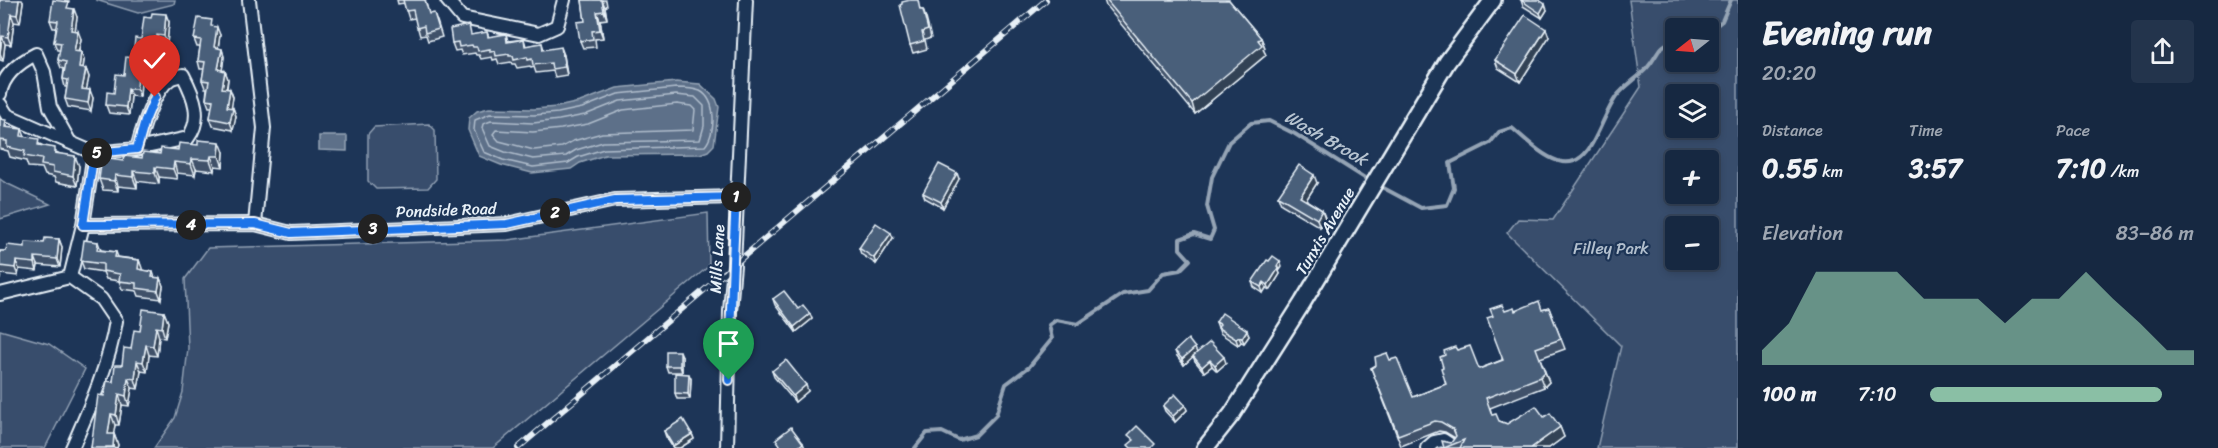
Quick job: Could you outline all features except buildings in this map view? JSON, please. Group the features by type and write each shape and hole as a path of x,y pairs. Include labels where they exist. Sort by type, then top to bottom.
{"main road":[{"name":"Tunxis Avenue","path":"1204,448 1232,414 1303,302 1447,62 1493,0"}],"street":[{"path":"249,0 264,128 255,224"},
{"path":"447,0 462,18 539,34 557,26 564,0"},
{"name":"Mills Lane","path":"727,448 730,311 746,0"},
{"path":"0,94 1,86 19,62 36,54 44,72 50,106 69,141"},
{"path":"0,104 7,116 94,153 137,149 188,138 195,129 197,108 183,75 170,80 155,97 137,149"},
{"path":"70,277 83,225 94,153"},
{"name":"Pondside Road","path":"83,225 255,224 291,233 507,224 615,200 736,197"},
{"path":"0,294 70,277 101,299 116,321 113,342 98,387 72,448"},
{"path":"1427,448 1434,442 1443,440 1452,446"}],"green space":[{"path":"96,0 175,0 174,4 138,13"},
{"name":"Filley Park","path":"1629,0 1738,0 1738,448 1597,448 1621,346 1507,233 1518,219 1553,220 1641,87"},
{"path":"429,124 435,130 436,179 428,188 376,189 368,181 368,134 374,127"},
{"path":"0,179 4,182 50,204 0,219"},
{"path":"708,213 709,266 493,448 154,448 175,418 183,392 188,348 185,279 208,248 508,240"},
{"path":"0,330 49,344 85,369 45,448 0,448"}],"water":[{"path":"676,82 700,84 716,99 719,107 714,145 708,151 700,154 605,155 580,163 571,169 532,173 501,165 479,156 468,130 469,118 477,111 489,108 557,107 580,102 617,88"},
{"path":"319,136 347,136 347,151 319,150"}],"waterway":[{"name":"Wash Brook","path":"1719,23 1731,0"},
{"name":"Wash Brook","path":"1378,185 1421,208 1447,205 1454,188 1450,163 1490,143 1499,132 1512,128 1542,153 1553,159 1564,162 1574,161 1584,155 1593,142 1619,93 1647,68 1665,45"},
{"name":"Wash Brook","path":"915,448 927,433 942,432 959,440 976,435 996,415 1006,384 1029,367 1052,339 1049,325 1056,320 1078,324 1123,294 1148,290 1163,273 1180,270 1190,260 1180,249 1180,239 1194,234 1210,239 1214,230 1207,206 1212,177 1229,142 1251,123 1269,121 1295,134 1371,182"}],"railway":[{"path":"518,448 1046,0"}],"route":[{"path":"155,97 137,149 94,153 83,225 255,224 291,233 507,224 615,200 736,197 729,380"}]}
